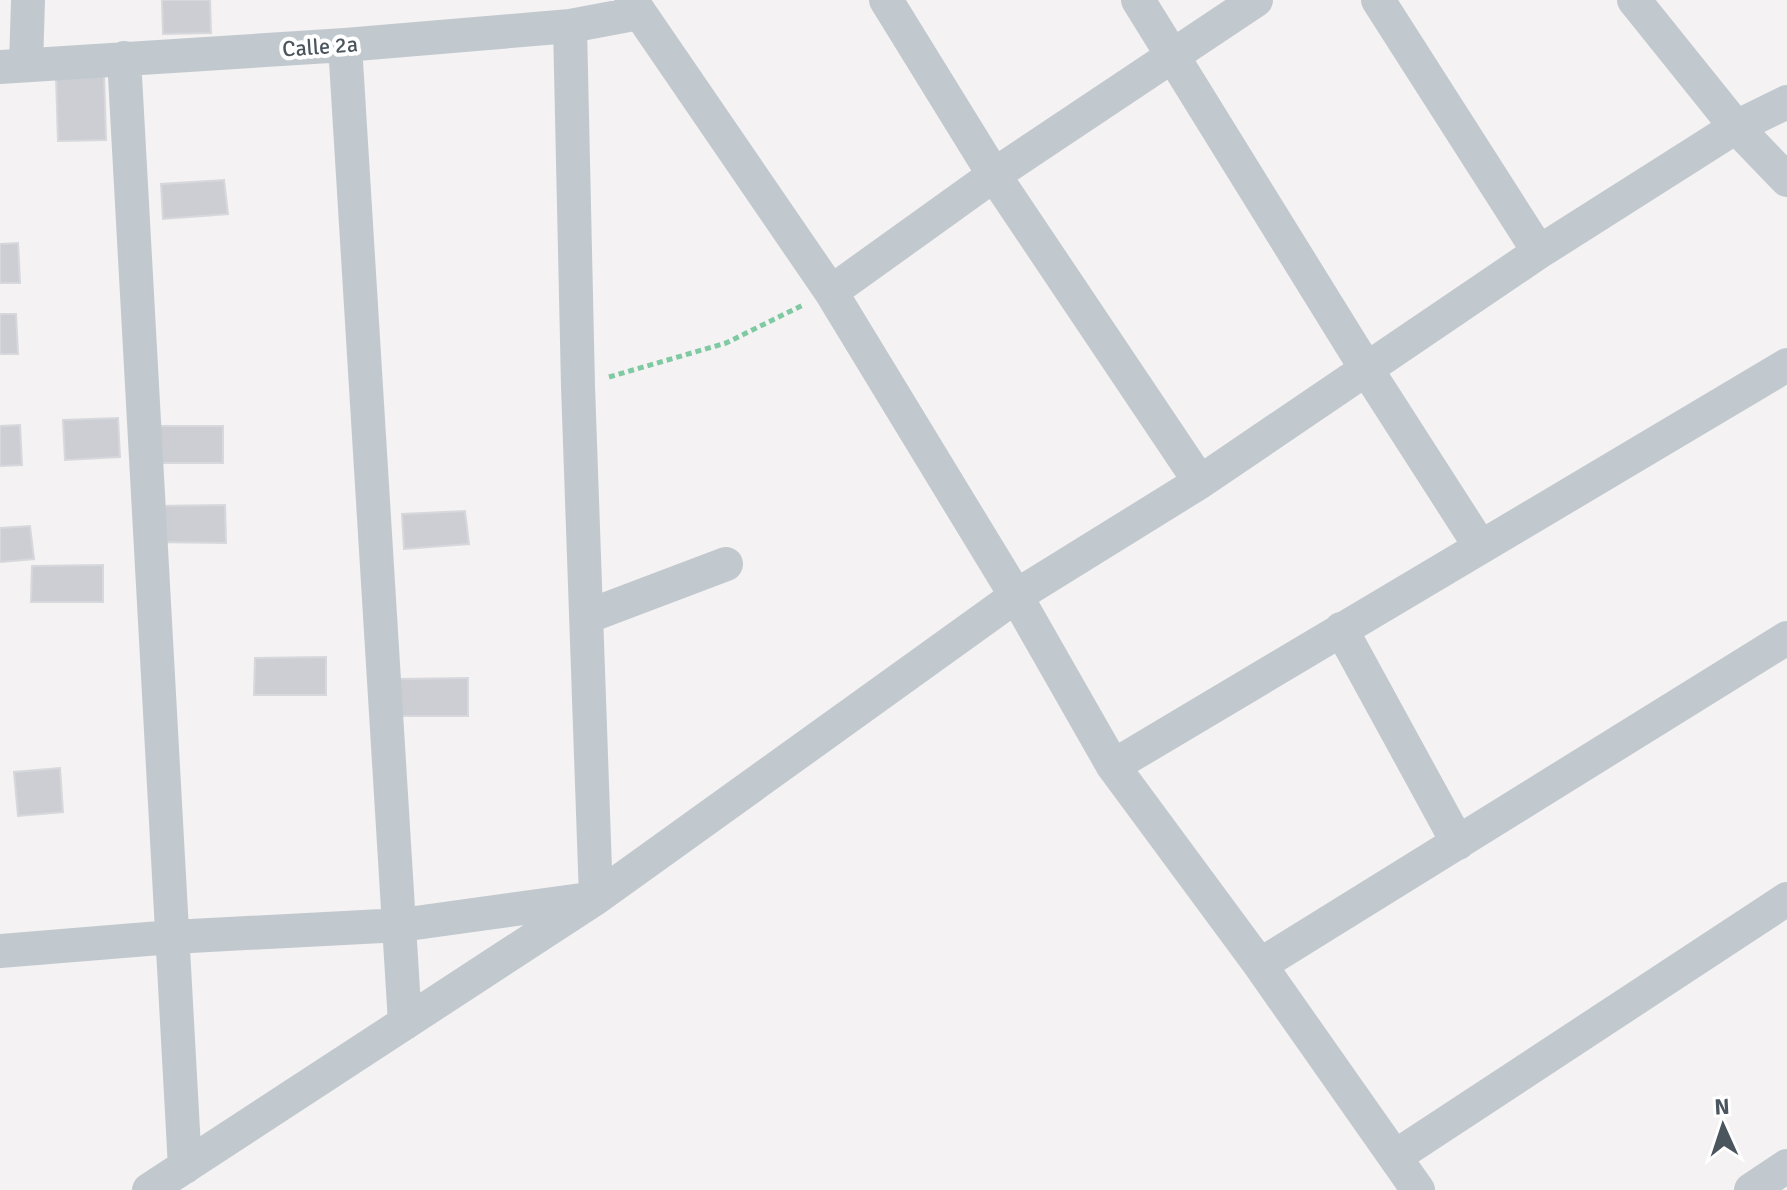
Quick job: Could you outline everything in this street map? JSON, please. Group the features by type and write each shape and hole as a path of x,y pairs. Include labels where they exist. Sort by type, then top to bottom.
{"street":[{"path":"13,66 28,0"},
{"path":"886,0 994,175 1200,482"},
{"path":"1138,0 1480,546"},
{"path":"831,292 994,175 1256,0"},
{"path":"1378,0 1539,252"},
{"path":"1634,0 1736,127 1787,180"},
{"path":"635,7 831,292 1016,596 1113,766 1260,965 1418,1190"},
{"name":"Calle 2a","path":"13,66 345,45 570,26 635,7"},
{"path":"570,26 578,386 596,898"},
{"path":"345,45 405,1023"},
{"path":"124,58 185,1167"},
{"path":"149,1190 596,898 1016,596 1200,482 1539,252 1736,127 1787,102"},
{"path":"1113,766 1787,365"},
{"path":"586,617 726,564"},
{"path":"1341,629 1458,843"},
{"path":"1260,965 1787,638"},
{"path":"0,951 172,937 401,925 596,898"},
{"path":"1396,1156 1787,899"},
{"path":"1751,1190 1787,1166"}],"path":[{"path":"578,386 726,343 831,292"}],"building":[{"path":"162,0 210,0 211,33 163,34"},
{"path":"104,74 106,140 58,141 56,76"},
{"path":"224,180 228,214 163,219 161,184"},
{"path":"18,243 20,283 0,283 0,244"},
{"path":"0,314 16,314 18,354 0,354"},
{"path":"118,418 120,457 65,460 63,420"},
{"path":"20,425 22,465 0,466 0,426"},
{"path":"153,426 223,426 223,463 152,463"},
{"path":"225,505 226,543 154,542 155,506"},
{"path":"465,511 469,544 404,549 402,514"},
{"path":"30,526 34,559 0,562 0,528"},
{"path":"103,565 103,602 31,602 32,566"},
{"path":"326,657 326,695 254,695 255,658"},
{"path":"468,678 468,716 397,716 398,679"},
{"path":"60,768 63,812 18,816 14,772"}]}
